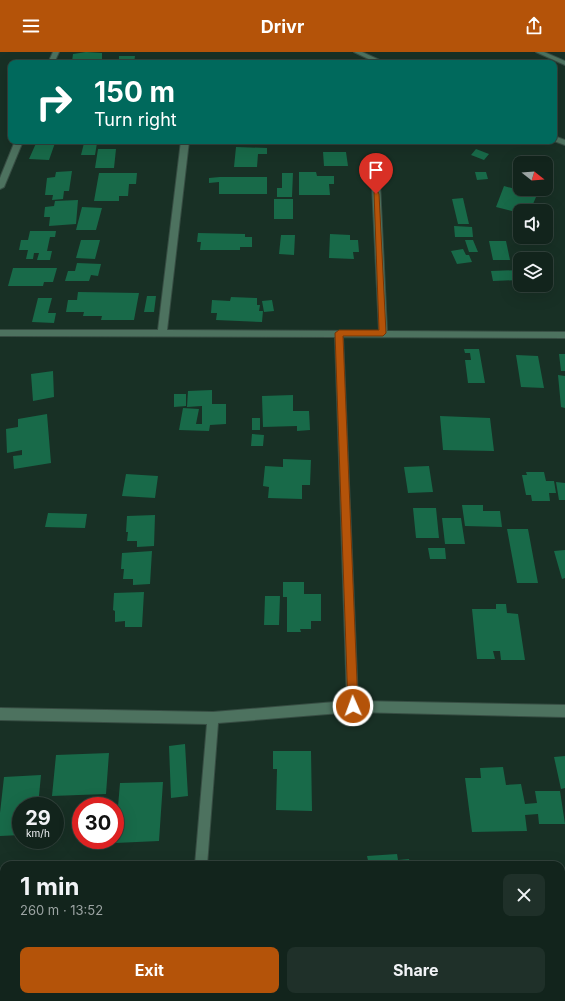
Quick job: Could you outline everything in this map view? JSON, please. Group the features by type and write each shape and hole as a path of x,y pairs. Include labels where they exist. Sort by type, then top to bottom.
{"street":[{"path":"358,52 376,60"},
{"path":"539,52 565,63"},
{"path":"0,188 18,144"},
{"path":"162,333 185,144"},
{"path":"375,163 383,333"},
{"path":"0,333 383,333 565,335"},
{"path":"339,333 353,706"},
{"path":"0,714 213,718 353,706 565,711"},
{"path":"201,861 213,718"}],"building":[{"path":"86,52 102,53 102,60 72,60 73,54"},
{"path":"119,56 135,56 134,60 119,60"},
{"path":"36,144 55,144 49,160 29,159"},
{"path":"84,144 97,144 95,155 81,155"},
{"path":"236,147 267,148 267,154 258,154 257,167 234,167"},
{"path":"98,149 116,149 114,168 95,168"},
{"path":"476,149 489,154 484,160 471,155"},
{"path":"323,152 346,152 348,166 324,166"},
{"path":"72,171 69,191 64,191 63,199 52,200 53,195 45,195 47,178 55,177 56,172"},
{"path":"299,172 316,172 317,176 334,176 334,184 329,184 330,195 299,195"},
{"path":"475,172 486,172 488,179 477,180"},
{"path":"99,173 137,173 136,184 129,184 128,196 119,196 119,201 94,201"},
{"path":"282,173 293,173 292,197 277,197 277,188 282,188"},
{"path":"267,177 267,194 219,194 219,182 209,183 209,178"},
{"path":"504,186 513,188 513,196 536,196 533,204 513,204 513,211 496,207"},
{"path":"463,198 469,224 458,224 452,199"},
{"path":"274,199 293,199 293,219 274,219"},
{"path":"78,200 76,224 49,226 50,217 44,217 45,207 54,206 55,201"},
{"path":"82,207 102,208 96,230 76,230"},
{"path":"454,226 472,227 473,237 455,237"},
{"path":"30,231 56,231 55,237 50,237 47,251 52,251 50,260 37,260 39,253 34,253 33,259 26,259 28,250 19,250 21,240 28,240"},
{"path":"198,233 245,234 245,237 252,237 252,247 240,247 240,250 200,250 201,242 197,242"},
{"path":"330,234 350,235 350,240 358,240 359,252 353,252 354,259 329,258"},
{"path":"281,235 295,235 294,255 279,254"},
{"path":"81,240 100,240 95,259 76,258"},
{"path":"465,240 473,240 478,252 469,252"},
{"path":"489,241 506,241 510,260 493,260"},
{"path":"463,249 466,255 469,255 472,262 457,264 451,251"},
{"path":"77,263 101,264 98,276 91,275 89,281 65,281 68,271 75,271"},
{"path":"13,268 57,268 53,282 44,282 43,286 8,286"},
{"path":"513,270 513,280 493,281 491,271"},
{"path":"78,292 139,293 134,320 101,320 102,316 83,316 84,312 66,312 68,300 77,300"},
{"path":"147,296 156,296 154,312 144,312"},
{"path":"231,297 257,298 257,305 260,305 259,311 263,311 262,322 216,320 217,313 211,313 212,300 230,301"},
{"path":"38,298 52,298 48,313 56,313 54,323 32,322"},
{"path":"272,300 274,311 264,312 262,301"},
{"path":"464,349 479,349 485,383 468,383 465,360 471,360 470,353 465,353"},
{"path":"559,354 565,354 565,371 561,371"},
{"path":"516,355 538,356 544,388 521,387"},
{"path":"53,371 54,397 33,401 31,374"},
{"path":"558,375 565,376 565,408 561,407"},
{"path":"212,390 212,404 226,404 226,424 210,425 209,431 179,430 183,408 199,409 196,424 202,424 202,406 187,407 188,391"},
{"path":"174,394 186,394 186,406 174,407"},
{"path":"293,395 293,411 309,411 310,430 297,431 297,426 263,427 262,396"},
{"path":"47,414 51,463 14,469 13,456 22,455 22,450 7,453 6,429 18,427 18,419"},
{"path":"440,416 490,418 494,451 443,450"},
{"path":"252,418 260,418 260,430 252,430"},
{"path":"252,434 264,435 263,446 251,446"},
{"path":"283,459 311,460 310,485 302,485 302,499 268,498 269,487 263,486 265,466 283,467"},
{"path":"429,466 433,492 408,493 404,467"},
{"path":"526,472 544,472 546,481 554,481 556,493 549,493 550,501 532,501 531,495 526,495 522,475 527,475"},
{"path":"126,474 158,476 155,498 122,496"},
{"path":"556,482 565,483 565,500 559,500"},
{"path":"462,505 483,505 483,511 500,511 502,527 465,526"},
{"path":"413,508 436,508 439,538 416,538"},
{"path":"48,513 87,514 85,528 45,527"},
{"path":"155,515 154,546 137,547 137,541 127,541 127,516"},
{"path":"442,518 461,518 465,544 445,544"},
{"path":"507,529 528,529 538,583 517,583"},
{"path":"428,548 445,548 446,559 430,559"},
{"path":"565,550 565,578 562,579 554,551"},
{"path":"152,551 150,584 133,585 133,579 123,579 124,569 121,569 122,553"},
{"path":"283,582 304,582 304,594 321,594 321,621 311,621 311,629 300,629 301,632 287,632 287,597 283,597"},
{"path":"144,592 142,627 125,627 125,621 115,622 115,611 113,610 114,593"},
{"path":"265,596 280,596 279,625 264,625"},
{"path":"496,604 506,604 507,613 518,614 525,660 501,660 500,651 493,651 495,659 477,659 472,609 496,609"},
{"path":"185,744 188,796 171,798 169,746"},
{"path":"273,751 311,751 312,811 276,810 277,769 273,769"},
{"path":"109,753 106,794 52,796 56,755"},
{"path":"565,756 565,788 561,789 554,757"},
{"path":"503,767 506,785 521,784 525,804 537,803 535,791 560,791 565,824 539,824 538,814 525,815 527,831 472,832 465,778 481,778 480,768"},
{"path":"41,775 39,797 12,797 12,835 0,836 0,813 4,777"},
{"path":"163,782 159,841 124,843 124,797 119,797 120,783"},
{"path":"397,854 398,860 409,859 409,861 368,861 367,856"}],"route":[{"path":"353,706 339,333 383,333 376,194"}]}
